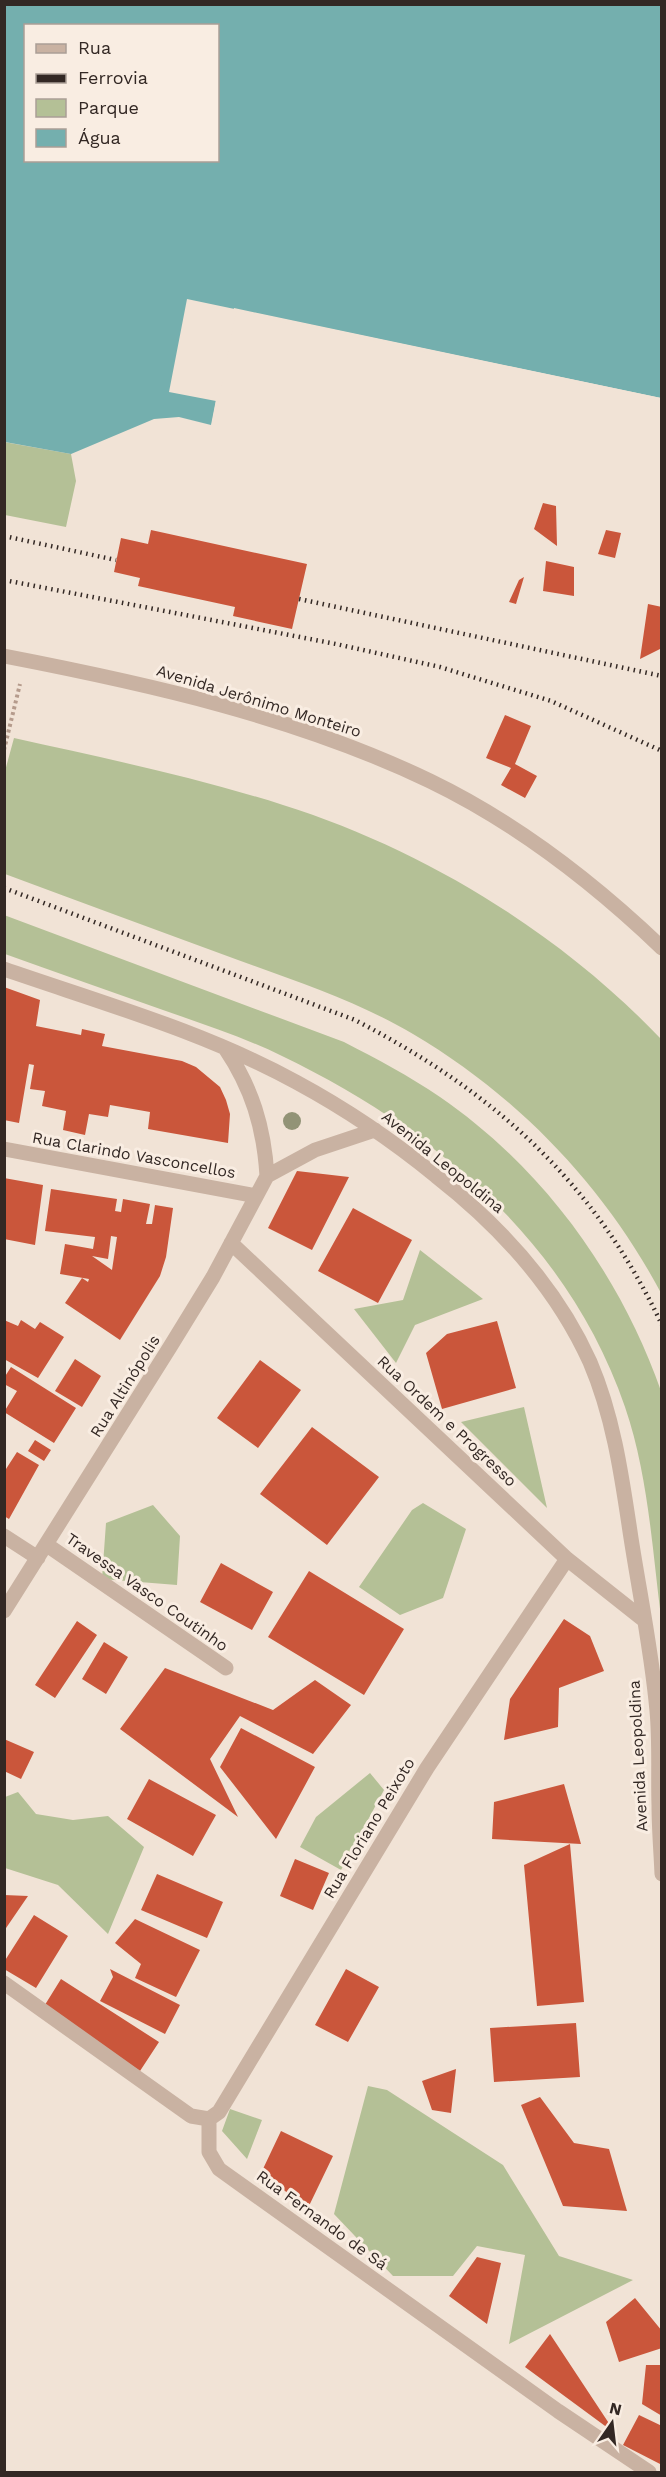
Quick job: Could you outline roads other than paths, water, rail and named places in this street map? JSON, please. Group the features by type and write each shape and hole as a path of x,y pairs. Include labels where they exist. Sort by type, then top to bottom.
{"street":[{"name":"Avenida Jerônimo Monteiro","path":"4,656 190,697 326,738 391,763 432,782 492,815 548,853 662,948"},
{"name":"Avenida Leopoldina","path":"4,969 145,1017 225,1048 294,1081 375,1130 456,1191 498,1229 549,1291 590,1362 607,1409 619,1457 657,1713 662,1874"},
{"path":"225,1048 243,1077 259,1116 265,1145 267,1176 315,1150 375,1130"},
{"name":"Rua Clarindo Vasconcellos","path":"4,1149 256,1196"},
{"name":"Rua Altinópolis","path":"4,1611 170,1347 267,1176"},
{"name":"Rua Ordem e Progresso","path":"231,1243 567,1559 644,1620"},
{"name":"Travessa Vasco Coutinho","path":"4,1536 43,1551 226,1668"},
{"name":"Rua Floriano Peixoto","path":"209,2119 219,2112 427,1768 567,1559"},
{"path":"4,1983 191,2116 209,2119"},
{"name":"Rua Fernando de Sá","path":"209,2119 209,2152 219,2169 558,2411 649,2472"}],"water":[{"path":"4,5 661,5 661,398 234,308 211,425 179,417 154,419 71,454 5,442"}],"railway":[{"path":"4,536 116,560"},
{"path":"4,580 336,644 440,667 551,701 662,751"},
{"path":"299,599 662,676"},
{"path":"4,888 355,1020 452,1078 495,1110 572,1184 605,1227 635,1274 662,1325"}]}
